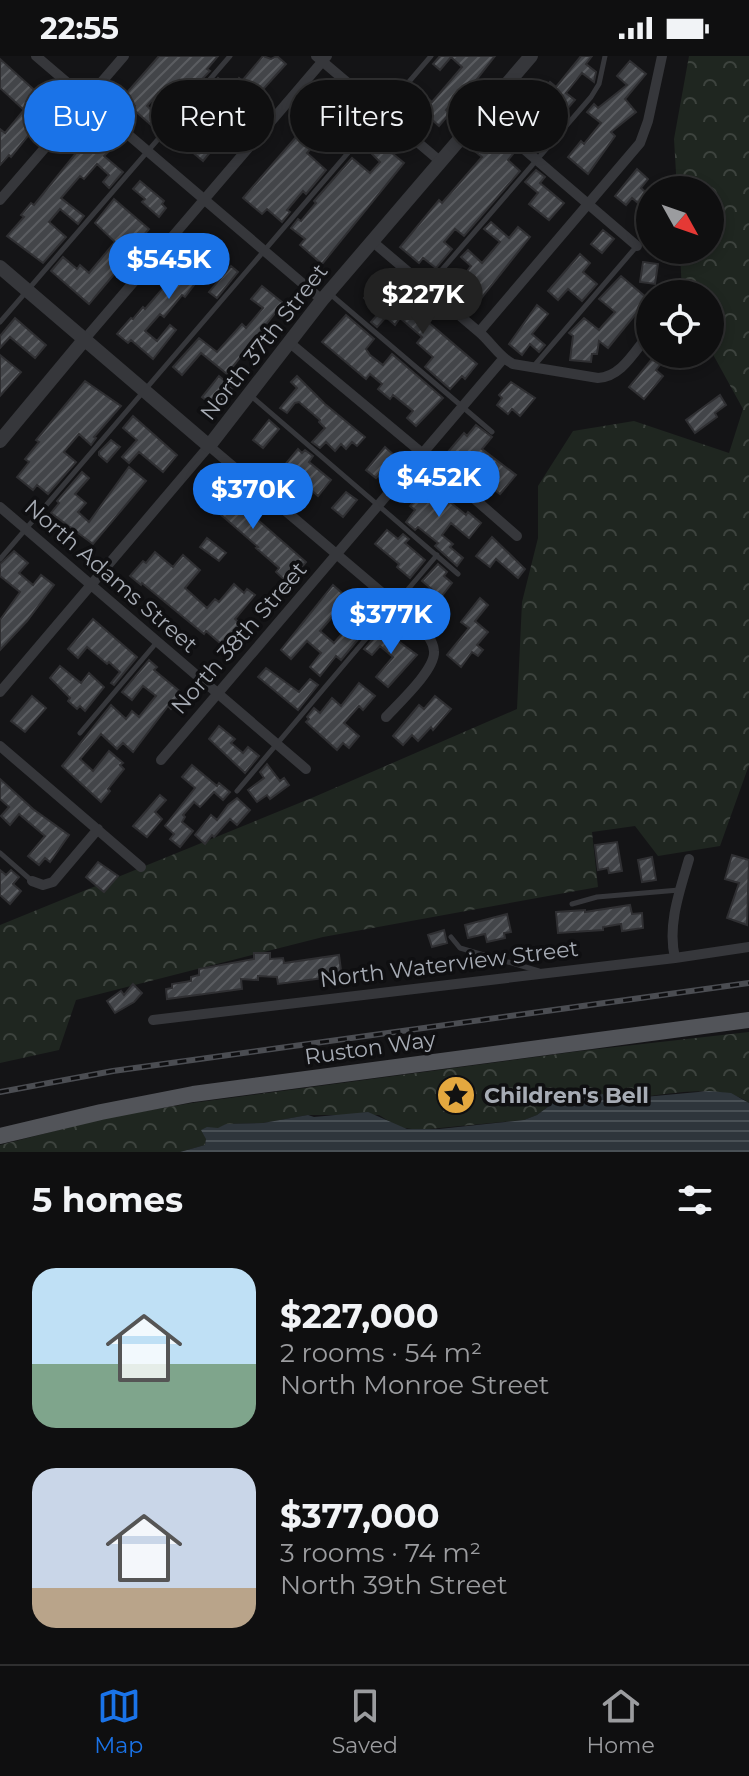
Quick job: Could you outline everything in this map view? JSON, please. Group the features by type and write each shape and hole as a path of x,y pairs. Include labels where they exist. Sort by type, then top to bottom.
{"main road":[{"name":"Ruston Way","path":"0,1136 193,1094 749,1020"}],"street":[{"path":"36,56 64,80"},
{"path":"103,80 124,56"},
{"name":"North 37th Street","path":"511,80 531,56"},
{"path":"479,332 640,143 662,56"},
{"path":"0,441 322,58 346,80"},
{"path":"135,141 263,252 325,296"},
{"path":"0,200 41,152"},
{"path":"429,152 441,162"},
{"name":"North 37th Street","path":"0,692 209,446 325,296 450,152"},
{"path":"529,152 636,245"},
{"path":"373,242 495,346 503,359 513,364 598,378 612,376 636,349"},
{"path":"0,267 425,632 434,648 432,662 386,717"},
{"path":"290,343 517,536"},
{"name":"North 38th Street","path":"161,760 503,359"},
{"name":"North Adams Street","path":"0,507 306,769"},
{"path":"0,746 141,867"},
{"path":"32,881 43,885 53,882 98,829"},
{"path":"675,958 672,937 689,859"},
{"name":"North Waterview Street","path":"153,1020 749,947"}],"lane":[{"path":"0,322 230,56"},
{"path":"410,80 431,56"},
{"path":"426,288 596,91 605,56"},
{"path":"0,559 349,152"},
{"path":"533,368 636,247"},
{"path":"325,296 492,432"},
{"path":"250,395 458,574"},
{"path":"237,791 437,555"},
{"path":"80,733 157,642"},
{"path":"0,853 32,881"},
{"path":"572,904 597,897 672,888 680,890"},
{"path":"451,937 460,948 544,973"}],"green space":[{"path":"689,56 749,56 749,765 720,846 658,856 635,826 592,832 598,887 323,937 76,1000 59,1050 0,1063 0,925 314,797 517,709 522,602 538,538 538,486 573,431 634,421 729,453 743,409 720,368 724,368 724,280 681,280 681,264 724,264 724,176 676,176 674,139"},
{"path":"749,1032 749,1103 738,1097 709,1091 633,1098 617,1104 606,1102 602,1094 560,1098 537,1115 524,1120 419,1130 398,1127 379,1115 308,1115 263,1123 226,1124 206,1139 205,1145 180,1152 0,1152 0,1145 110,1117 192,1103 580,1051"}],"shaded area":[{"path":"709,1091 731,1093 749,1103 749,1152 180,1152 205,1145 206,1139 201,1130 226,1124 368,1112 407,1129 439,1129 524,1120 537,1115 560,1098 603,1094 606,1102 617,1104 633,1098"}],"building":[{"path":"159,56 218,56 201,80 151,80 151,101 147,106 151,110 151,125 135,111 135,83"},
{"path":"263,56 271,59 277,56 286,64 271,80 243,80"},
{"path":"440,56 495,56 476,80 451,80 462,67 451,57 440,70 433,64"},
{"path":"581,56 592,56 586,64 596,72 594,82 582,73 568,90 568,80 562,80"},
{"path":"0,59 24,81 24,110 0,88"},
{"path":"630,61 646,74 625,99 636,112 611,132 615,136 588,174 568,157 581,141 584,144 601,123 587,112 594,104 598,108 627,85 617,76"},
{"path":"448,83 448,115 439,126 432,120 432,102"},
{"path":"568,95 575,100 568,108"},
{"path":"24,110 24,141 0,165 0,129 5,133"},
{"path":"290,144 290,152 308,152 326,170 306,194 303,191 287,210 290,212 282,222 267,209 262,214 243,198"},
{"path":"77,152 108,152 104,156 123,172 109,188 103,182 109,175 97,164 84,179 80,176 61,198 84,216 78,224 60,209 49,222 66,237 43,263 7,236 24,217 21,215 31,203 34,205"},
{"path":"192,152 210,152 203,161"},
{"path":"391,152 404,163 322,264 300,245 305,239 291,228 298,219 301,221 316,203 314,201 352,158 370,173 380,162 372,154"},
{"path":"476,152 511,152 513,154 508,160 520,171 464,236 455,229 444,242 452,249 436,268 423,258 419,263 400,247 439,200 442,203 482,157"},
{"path":"637,169 645,176 636,176 636,201 632,198 626,205 615,196"},
{"path":"536,170 545,177 540,183 564,203 549,220 529,204 538,193 525,182"},
{"path":"140,181 164,201 162,204 166,208 159,217 133,189"},
{"path":"114,199 149,229 89,304 51,271 63,257 77,269 80,265 89,273 115,242 95,223"},
{"path":"491,222 509,238 518,227 530,237 471,311 440,283 446,275 457,284 471,266 461,257 468,250 482,263 500,242 484,229"},
{"path":"603,230 614,239 602,253 591,244"},
{"path":"208,235 223,249 192,283 194,285 185,297 182,295 164,317 160,314 145,331 157,341 170,325 176,330 153,359 131,340 128,343 117,334 164,287 166,289"},
{"path":"580,254 590,263 583,272 597,284 582,301 568,289 558,300 548,291"},
{"path":"643,264 658,264 656,280 640,280"},
{"path":"231,266 238,272 217,298 209,292"},
{"path":"621,276 636,289 636,314 608,348 599,341 597,354 592,354 591,362 570,360 573,336 569,333 584,318 599,330 615,312 599,299"},
{"path":"379,280 477,364 465,379 462,376 450,389 425,367 433,357 417,343 422,337 400,318 395,325 386,317 377,327 371,322 380,312 364,298"},
{"path":"262,286 283,303 227,374 201,353 182,375 173,367 199,338 217,352 242,324 246,328 263,308 251,299"},
{"path":"537,305 548,314 532,334 545,345 539,352 530,344 522,355 509,344"},
{"path":"346,315 374,339 366,349 370,355 383,365 392,354 443,398 416,426 407,418 413,411 393,395 390,399 378,389 382,384 370,374 366,379 322,342"},
{"path":"15,318 46,345 35,358 10,337 0,348 0,336"},
{"path":"0,355 21,372 0,396"},
{"path":"645,368 658,368 656,370 663,376 644,399 629,387"},
{"path":"219,376 233,388 217,409 202,397"},
{"path":"297,376 365,437 357,446 352,442 346,449 341,444 335,451 326,442 320,448 312,442 325,428 320,420 299,402 287,413 280,408 297,388 291,382"},
{"path":"85,381 121,406 94,437 91,445 79,434 68,447 64,452 76,462 48,494 37,485 33,490 17,477 29,462 25,459 39,442 36,440"},
{"path":"511,382 535,398 520,416 512,409 508,414 497,405 502,398 499,395"},
{"path":"720,395 726,405 715,413 717,417 695,433 686,420"},
{"path":"133,416 177,455 163,472 139,452 129,463 122,457 137,440 123,428"},
{"path":"269,420 279,429 263,448 253,440"},
{"path":"476,425 492,437 482,449 516,475 500,494 447,453 464,433 467,436"},
{"path":"111,440 120,447 107,462 99,452"},
{"path":"385,447 395,456 376,478 366,470"},
{"path":"298,449 313,456 309,462 331,480 318,496 284,466"},
{"path":"129,467 146,481 93,544 51,513 59,503 57,501 82,472 89,478 75,494 86,503 78,512 89,522"},
{"path":"212,480 306,562 288,583 276,572 279,568 258,547 212,507 210,510 196,498"},
{"path":"423,480 466,515 468,512 481,523 469,538 451,523 442,535 463,558 457,566 435,546 438,543 418,527 415,530 406,522 415,510 410,506 414,501 409,497"},
{"path":"346,492 357,500 343,517 332,508"},
{"path":"387,530 398,539 403,534 409,539 405,543 425,560 410,578 375,544"},
{"path":"492,537 525,569 518,578 496,559 490,567 476,556"},
{"path":"207,538 226,553 219,561 200,547"},
{"path":"14,551 28,563 19,573 33,585 41,575 54,585 0,650 0,620 20,592 0,576 0,564"},
{"path":"155,552 173,567 183,555 200,570 185,588 207,608 215,599 219,602 234,584 244,593 247,589 255,595 235,619 245,628 227,649 130,576"},
{"path":"438,564 447,572 444,576 452,583 441,597 422,581"},
{"path":"333,585 350,600 341,611 353,621 358,615 370,625 341,660 336,656 320,676 310,667 321,653 307,641 291,659 281,650","holes":["333,616 347,628 334,643 320,631"]},
{"path":"480,598 488,605 475,621 488,632 477,645 483,650 478,656 472,652 461,667 447,655 469,628 461,622"},
{"path":"93,619 137,657 114,685 111,683 120,672 109,662 107,664 87,647 78,658 68,649"},
{"path":"382,629 417,655 388,687 376,677 393,657 380,646 372,655 364,649"},
{"path":"149,660 157,667 154,670 183,694 171,709 168,706 133,752 123,743 117,749 101,734 80,759 93,771 109,751 123,763 120,765 124,769 101,802 62,766 111,705 126,719 132,711 139,717 156,696 143,686 132,700 122,692"},
{"path":"60,666 81,683 89,673 104,687 85,711 68,701 70,698 50,678"},
{"path":"266,668 299,692 310,679 318,685 298,710 258,677"},
{"path":"359,683 375,696 363,710 359,706 344,723 359,736 349,748 343,743 337,750 306,722 307,717 314,708 320,713 332,698 341,706"},
{"path":"32,696 46,708 25,732 11,721"},
{"path":"435,696 451,709 433,730 431,727 418,741 412,735 403,745 393,736 419,705 424,709"},
{"path":"219,726 235,739 231,743 243,753 248,747 259,756 245,773 209,739"},
{"path":"267,764 280,781 284,778 289,785 270,799 267,795 257,802 248,790 264,778 260,772"},
{"path":"192,765 217,786 219,783 230,792 223,800 214,792 200,807 194,802 183,815 182,822 193,831 180,847 170,839 174,834 165,826 195,788 182,777"},
{"path":"0,779 33,809 69,835 50,862 45,858 39,865 28,856 45,836 19,814 10,825 1,816 9,807 0,799"},
{"path":"160,795 166,800 155,812 162,819 147,837 133,826"},
{"path":"237,798 250,810 237,825 230,819 205,844 195,835 211,815 217,820"},
{"path":"617,842 622,871 609,873 608,868 598,870 595,845"},
{"path":"732,855 749,860 747,925 727,918 739,883 725,879"},
{"path":"652,857 656,880 642,882 638,860"},
{"path":"98,862 118,876 104,892 86,877"},
{"path":"0,870 6,875 11,870 19,877 13,884 21,891 10,904 0,895"},
{"path":"630,905 632,914 642,913 643,928 622,931 621,924 603,927 603,930 558,933 556,912 585,912"},
{"path":"507,914 511,932 504,933 505,938 487,942 485,934 468,938 465,925"},
{"path":"444,930 447,943 432,947 428,935"},
{"path":"254,953 270,953 270,959 283,958 284,963 339,955 342,978 278,984 277,977 258,976 258,980 241,979 242,989 167,999 166,989 172,988 172,984 191,981 191,977 199,975 199,969 254,959"},
{"path":"133,984 142,993 134,1002 115,1013 107,1001 121,991 124,995"}],"railway":[{"path":"0,1092 113,1071 749,983"}],"place":[{"name":"Children's Bell","path":"456,1095"}]}
